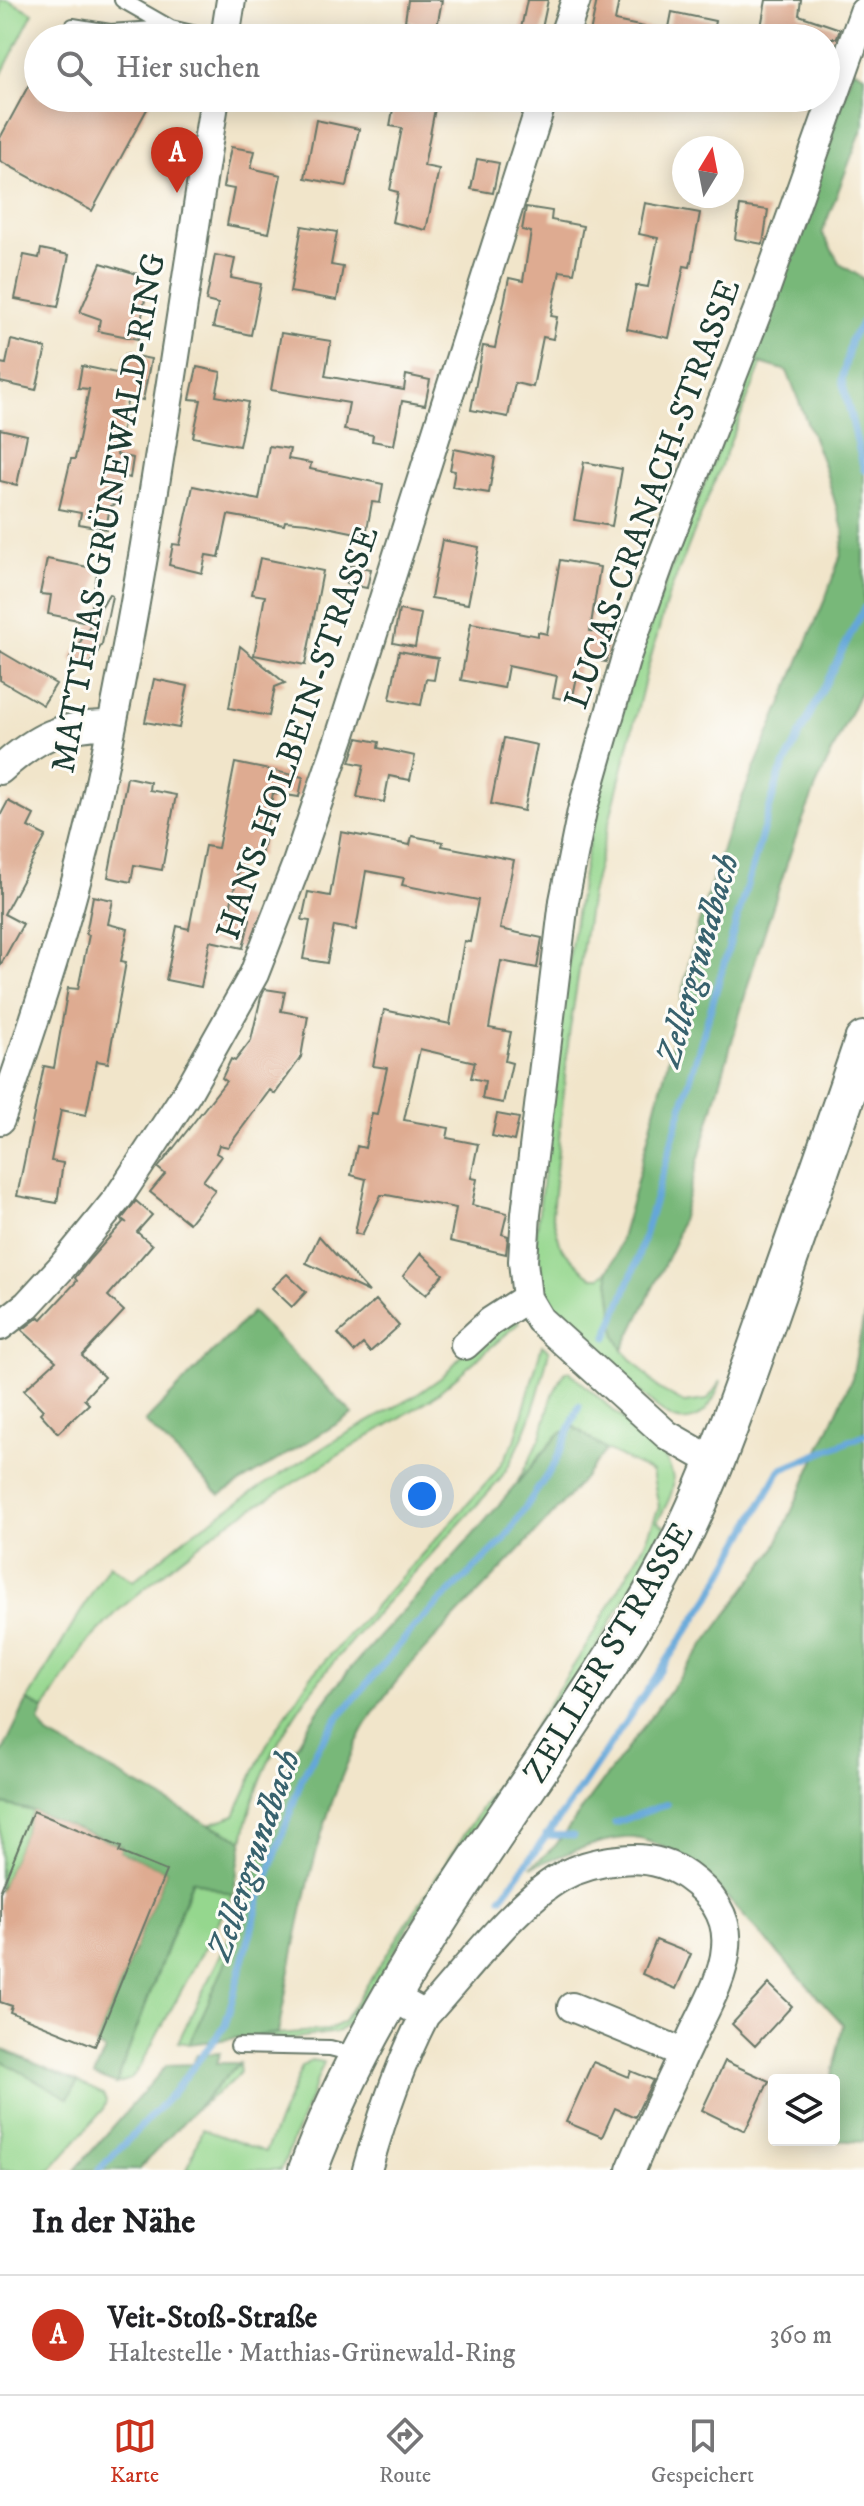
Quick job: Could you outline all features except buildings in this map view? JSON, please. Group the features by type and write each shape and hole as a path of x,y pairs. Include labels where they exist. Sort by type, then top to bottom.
{"street":[{"path":"227,24 231,0"},
{"path":"568,24 576,0"},
{"name":"LUCAS-CRANACH-STRASSE","path":"840,80 864,12"},
{"name":"MATTHIAS-GRÜNEWALD-RING","path":"0,1120 34,1024 96,803 148,537 213,112"},
{"name":"HANS-HOLBEIN-STRASSE","path":"0,1326 27,1305 53,1278 118,1198 187,1093 254,974 296,866 342,731 539,112"},
{"name":"LUCAS-CRANACH-STRASSE","path":"527,1298 523,1261 525,1227 546,1037 564,901 582,811 640,616 761,302 828,112"},
{"path":"0,770 23,749 53,732 87,724 112,725"},
{"name":"ZELLER STRASSE","path":"308,2170 357,2055 391,1996 644,1609 680,1544 716,1463 864,1041"},
{"path":"465,1345 490,1322 527,1298 540,1320 667,1435 716,1463"},
{"path":"367,2170 385,2104 403,2058 425,2015 530,1901 558,1878 579,1868 633,1858 657,1861 678,1870 712,1899 723,1916 726,1933 724,1963 631,2170"},
{"path":"391,1996 425,2015"},
{"path":"572,2007 684,2053"}],"lane":[{"path":"122,0 144,6 166,24"},
{"path":"238,2046 330,2048 357,2055"}],"green space":[{"path":"0,0 8,0 33,13 27,24 24,24 24,30 0,77"},
{"path":"853,69 864,75 864,124 822,233 840,264 864,279 864,684 794,842 754,964 675,1242 623,1350 616,1336 608,1270 616,1256 633,1196 667,1064 695,935 726,836 841,554 844,532 824,466 787,371 754,361"},
{"path":"754,361 762,363 668,597 591,894 569,1035 552,1214 561,1247 586,1273 600,1277 608,1270 616,1336 623,1350 659,1389 684,1403 707,1400 721,1381 705,1411 683,1421 657,1408 557,1314 541,1281 535,1244 571,943 607,765 655,611"},
{"path":"252,1312 353,1414 220,1495 145,1422"},
{"path":"864,1315 864,2142 840,2140 840,2074 832,2074 843,2024 698,1866 651,1842 623,1838 582,1848 531,1867 555,1846 774,1550 852,1378"},
{"path":"512,1316 519,1323 432,1398 220,1528 120,1609 86,1644 44,1709 27,1701 109,1565 133,1581 188,1536 262,1486 337,1439 415,1396 442,1377 482,1334"},
{"path":"542,1345 549,1351 535,1402 524,1435 499,1481 348,1645 302,1704 266,1768 252,1803 243,1840 209,1824 235,1815 267,1744 311,1676 494,1475 515,1441"},
{"path":"565,1371 569,1371 662,1454 673,1480 670,1496 657,1522 666,1527 596,1648 408,1928 359,2012 337,2032 289,2039 241,2037 328,2030 343,2022 590,1640 645,1543 659,1507 652,1472 606,1450 575,1427 559,1434 517,1483 541,1437 552,1396"},
{"path":"574,1427 606,1450 554,1513 408,1668 383,1698 363,1730 346,1766 320,1840 278,2033 189,2044 237,1933 282,1777 309,1725 360,1658 468,1541 559,1434"},
{"path":"27,1701 44,1709 39,1722 48,1735 208,1824 243,1840 233,1895 192,1880 116,2084 94,2076 105,2050 95,2046 166,1871 119,1852 121,1846 33,1811 0,1803 0,1757"},
{"path":"3,1804 33,1811 0,1892 0,1812"},
{"path":"260,1862 227,1962 189,2044 178,2042 241,1913"},
{"path":"193,1880 233,1895 141,2065 131,2079 116,2084"},
{"path":"0,2048 78,2082 68,2098 0,2060"},
{"path":"220,2053 216,2063 239,2063 138,2170 75,2170 167,2065 192,2064 197,2055"},
{"path":"0,2060 68,2098 78,2082 103,2094 106,2101 103,2110 50,2170 0,2170"},
{"path":"311,2060 324,2062 281,2170 187,2170 202,2129 265,2152 302,2067"},
{"path":"239,2063 240,2072 235,2079 196,2109"}],"waterway":[{"name":"Zellergrundbach","path":"864,320 851,339 842,380 864,470"},
{"name":"Zellergrundbach","path":"607,1337 636,1264 779,776 864,608"},
{"name":"Zellergrundbach","path":"99,2170 172,2094 225,2026 260,1899 302,1778 320,1744 417,1624 504,1540 555,1463 579,1406"},
{"path":"502,1897 574,1798 710,1597 780,1470 864,1435"},
{"path":"615,1823 667,1804"},
{"path":"546,1835 573,1836"}],"place":[{"name":"Veit-Stoß-Straße","path":"177,193"}]}
